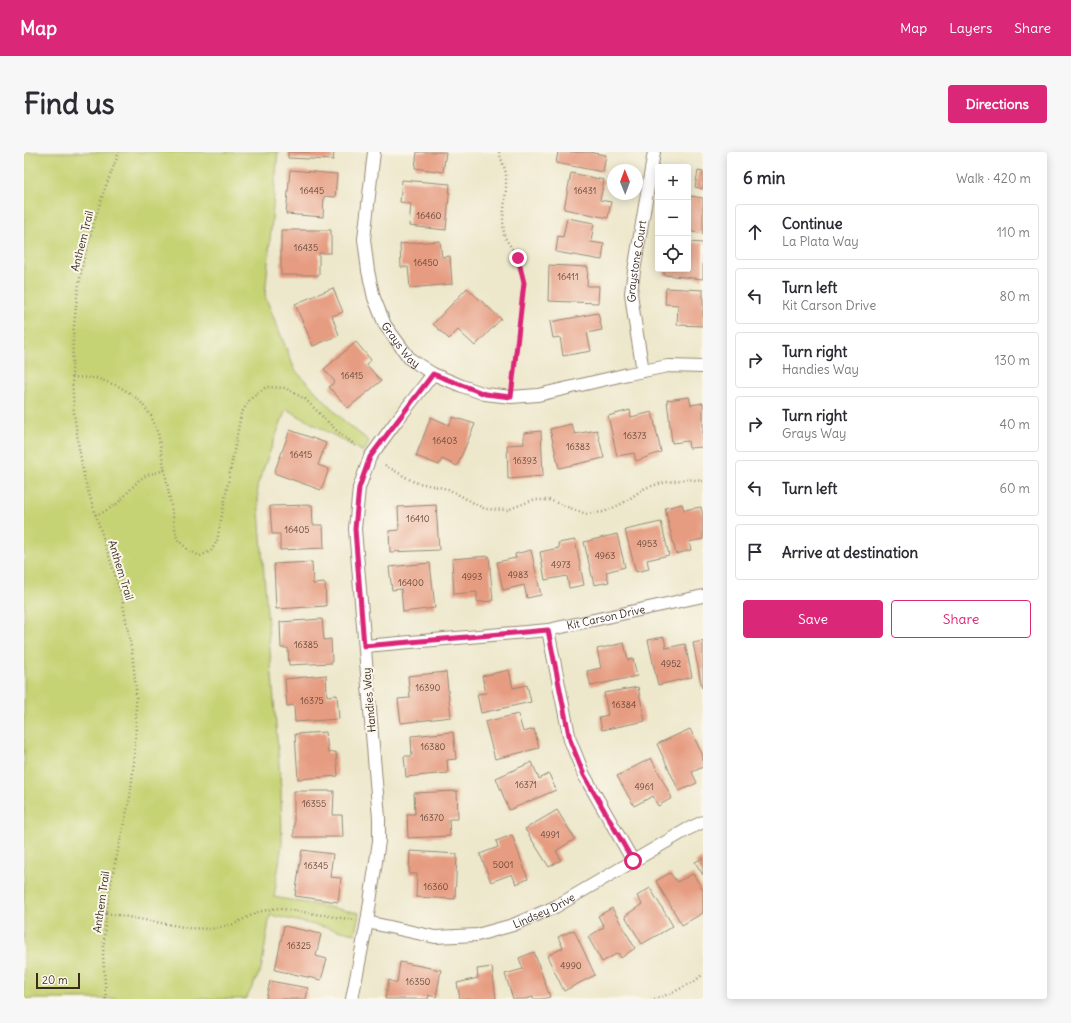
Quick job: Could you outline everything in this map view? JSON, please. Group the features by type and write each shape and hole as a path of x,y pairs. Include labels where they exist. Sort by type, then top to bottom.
{"street":[{"name":"Grays Way","path":"374,152 364,239 368,271 374,298 385,325 410,359 433,374 485,394 511,397 538,394 668,366 703,367"},
{"name":"Graystone Court","path":"643,371 631,294 654,152"},
{"name":"Handies Way","path":"352,999 367,922 379,841 379,825 355,529 359,488 370,457 433,374"},
{"name":"Kit Carson Drive","path":"364,646 548,630 703,596"},
{"path":"548,630 570,740 584,775 633,861"},
{"name":"Lindsey Drive","path":"367,922 435,937 477,935 513,925 554,907 688,829 703,822"}],"path":[{"name":"Anthem Trail","path":"106,999 103,954 106,913 113,872 130,798 136,727 136,689 132,652 121,594 85,481 74,413 72,377 73,336 77,296 83,262 101,199 119,152"},
{"path":"499,152 506,173 503,220 504,236 518,258 524,283 511,397"},
{"path":"72,377 96,378 118,386 130,392 140,401 151,416 158,433 177,539 189,551 200,556 211,551 217,541 240,414 250,399 266,387 285,388 305,399 336,430 356,446"},
{"path":"385,465 414,482 448,489 485,509 507,510 533,500 549,500 586,514 604,512 623,504 645,488 687,478 703,481"},
{"path":"95,515 104,512 118,503 139,480 147,475 165,470"},
{"path":"106,913 189,928 211,929 234,924 258,912 276,908 367,922"},
{"path":"654,999 672,994 703,974"}],"green space":[{"path":"24,152 278,152 265,296 295,370 344,421 369,441 364,452 286,409 257,486 281,789 282,843 274,897 359,913 355,934 270,915 261,970 246,999 24,999"}],"building":[{"path":"288,152 334,152 333,160 288,158"},
{"path":"417,152 446,152 443,172 415,168"},
{"path":"558,152 593,152 606,155 603,172 556,163"},
{"path":"290,170 337,174 335,197 324,196 323,217 286,214"},
{"path":"698,171 703,172 703,189 695,187"},
{"path":"571,173 604,180 600,200 611,202 608,218 564,209"},
{"path":"402,180 450,184 446,230 409,226 411,204 400,202"},
{"path":"691,196 703,198 703,234 691,232"},
{"path":"567,218 594,223 591,242 604,244 602,260 556,252 558,236 563,237"},
{"path":"281,230 331,230 331,253 319,253 319,275 281,275"},
{"path":"440,241 442,257 450,256 452,284 410,288 408,267 401,267 400,244"},
{"path":"691,242 703,243 703,279 664,275 664,272 691,272"},
{"path":"549,265 588,267 587,286 599,286 598,303 548,301"},
{"path":"333,288 343,312 332,316 339,335 313,346 295,304"},
{"path":"467,288 501,319 475,346 458,330 449,339 433,324"},
{"path":"666,288 703,290 703,326 677,325 678,305 665,304"},
{"path":"598,313 602,330 587,333 591,351 563,356 560,337 553,338 550,322"},
{"path":"356,342 371,360 366,364 381,381 348,408 329,387 335,382 324,369"},
{"path":"689,397 691,405 703,403 703,447 689,448 688,441 672,443 667,400"},
{"path":"630,410 631,417 652,412 661,452 636,461 634,453 617,456 608,416"},
{"path":"431,417 449,425 453,417 475,424 457,466 442,459 439,465 416,456"},
{"path":"571,424 575,434 597,430 604,458 559,468 550,429"},
{"path":"290,430 326,443 318,465 329,469 321,490 274,473"},
{"path":"541,431 543,476 508,479 507,445 524,444 524,433"},
{"path":"682,504 684,510 701,507 703,515 703,539 689,542 691,550 676,554 665,508"},
{"path":"312,505 313,525 323,525 324,548 280,550 280,534 272,534 270,506"},
{"path":"436,505 439,550 390,552 389,531 399,530 398,507"},
{"path":"661,522 669,555 647,560 649,569 636,572 625,530"},
{"path":"617,534 625,567 606,572 609,582 594,585 584,542"},
{"path":"575,540 584,585 569,588 567,576 545,580 540,552 559,548 558,543"},
{"path":"531,550 541,595 527,598 524,585 503,590 497,562 516,558 515,554"},
{"path":"489,556 493,601 477,602 477,592 454,594 452,559"},
{"path":"312,562 313,584 325,583 326,606 276,609 274,564"},
{"path":"430,563 435,608 403,612 401,589 392,590 389,567"},
{"path":"322,619 324,640 331,639 332,663 289,665 288,648 281,648 280,622"},
{"path":"664,637 666,648 685,644 692,677 658,685 648,640"},
{"path":"703,641 703,688 702,688 693,643"},
{"path":"624,643 628,660 633,659 637,676 591,686 587,671 601,668 597,649"},
{"path":"509,670 513,688 527,685 531,702 481,713 477,694 486,693 482,676"},
{"path":"446,672 451,717 401,723 398,699 410,698 408,676"},
{"path":"326,675 327,696 337,695 339,719 295,722 294,705 287,706 285,679"},
{"path":"638,687 645,721 602,730 599,717 608,715 604,693"},
{"path":"518,714 523,732 534,729 539,748 495,759 485,722"},
{"path":"690,729 703,756 703,767 692,772 697,783 679,791 657,744"},
{"path":"326,732 328,753 336,752 338,776 298,779 295,734"},
{"path":"453,732 456,759 447,760 448,773 406,777 404,756 412,756 411,736"},
{"path":"651,758 672,798 658,806 653,796 634,806 617,776"},
{"path":"532,762 539,779 549,774 556,790 509,810 496,778"},
{"path":"294,791 334,791 333,815 342,815 343,837 294,837"},
{"path":"457,791 458,819 449,819 450,836 408,838 407,814 415,814 414,793"},
{"path":"557,810 575,839 556,851 561,860 549,867 525,829"},
{"path":"512,835 528,879 516,884 512,874 491,882 480,854 498,847 496,841"},
{"path":"302,850 333,854 330,877 341,878 338,902 295,896"},
{"path":"410,851 457,854 455,899 416,897 417,874 409,874"},
{"path":"703,858 703,875 695,862"},
{"path":"670,873 677,882 693,874 703,890 703,913 682,925 656,881"},
{"path":"650,888 673,926 642,944 625,916 642,904 637,896"},
{"path":"612,908 635,948 621,958 618,953 602,962 588,937 604,927 598,916"},
{"path":"284,926 321,934 316,956 327,959 321,980 275,970"},
{"path":"574,930 595,975 564,991 547,956 563,948 558,937"},
{"path":"534,952 550,997 542,999 533,999 533,997 526,999 513,999 505,974 523,969 519,958"},
{"path":"400,962 441,970 436,997 429,995 428,999 385,999 389,980 397,983"},
{"path":"492,967 496,999 460,999 457,983 478,978 477,969"},
{"path":"270,981 308,988 306,999 266,999"}],"route":[{"path":"518,258 524,283 511,397 485,394 433,374 370,457 359,488 355,529 364,646 548,630 570,740 584,775 633,861"}]}
